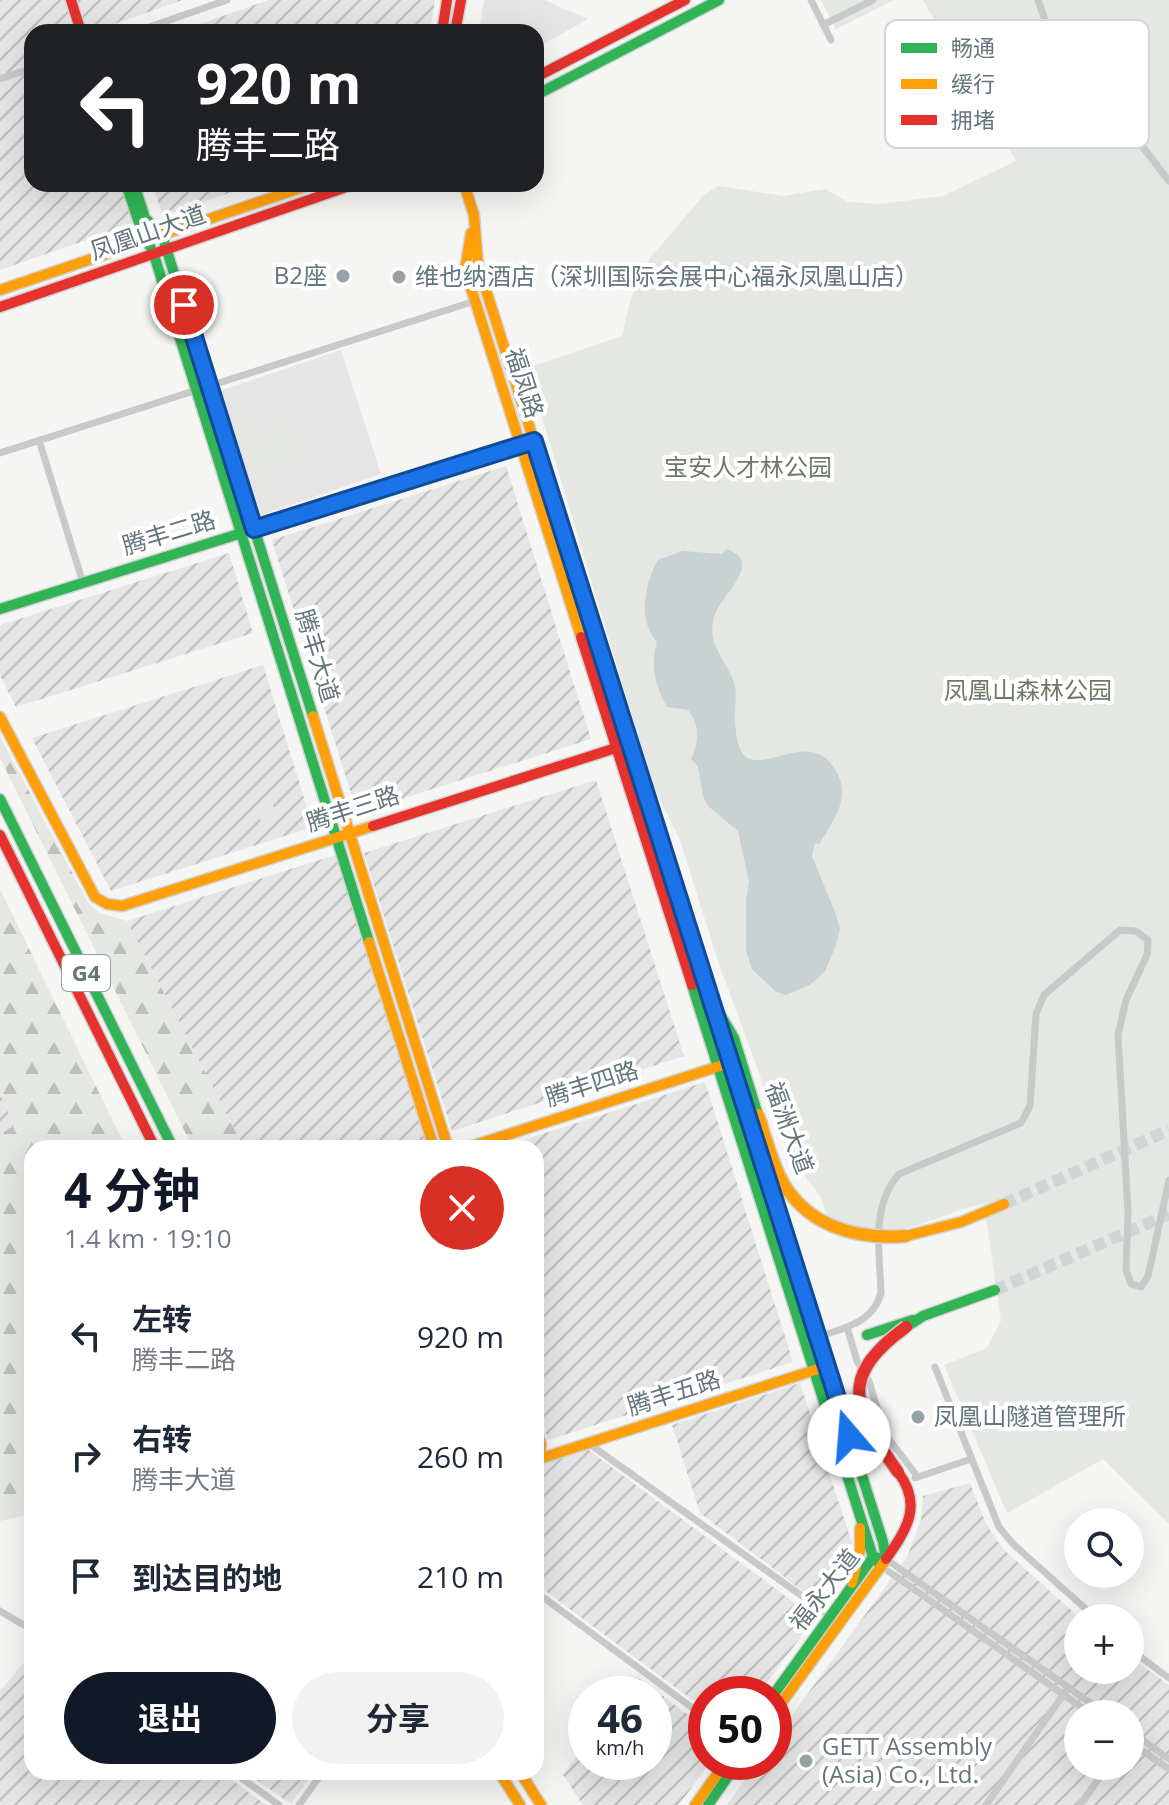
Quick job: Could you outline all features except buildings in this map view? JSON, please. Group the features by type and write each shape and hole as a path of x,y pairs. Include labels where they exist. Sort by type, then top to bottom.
{"main road":[{"path":"71,0 78,24"},
{"path":"443,24 447,0"},
{"path":"456,24 461,0"},
{"path":"544,73 685,0"},
{"path":"544,91 719,0"},
{"name":"腾丰大道","path":"129,192 138,220 155,237"},
{"name":"腾丰大道","path":"137,192 160,252 343,835 432,1140"},
{"name":"凤凰山大道","path":"0,290 288,192"},
{"name":"凤凰山大道","path":"0,307 332,192"},
{"name":"福凤路","path":"467,192 474,215 478,265 527,443 880,1561"},
{"name":"福凤路","path":"474,215 465,269 527,443"},
{"name":"腾丰二路","path":"0,609 527,443"},
{"name":"腾丰三路","path":"0,717 90,888 102,904 122,906 623,746"},
{"name":"G4","path":"0,799 169,1140"},
{"name":"G4","path":"0,835 151,1140"},
{"name":"腾丰大道","path":"343,835 445,1140"},
{"name":"福凤路","path":"663,871 710,997 724,1065 818,1337 821,1368 860,1514 880,1561"},
{"name":"福洲大道","path":"710,997 737,1043 783,1184 810,1214 838,1230 860,1237 906,1236 961,1222 1004,1204"},
{"name":"腾丰四路","path":"491,1140 724,1065"},
{"path":"867,1335 995,1290"},
{"path":"880,1561 902,1534 911,1496 907,1477 864,1422 858,1391 861,1374 874,1351 923,1316"},
{"name":"腾丰五路","path":"544,1458 821,1368"},
{"path":"847,1592 860,1551 860,1514"},
{"name":"福永大道","path":"787,1676 847,1592 880,1561"},
{"name":"福永大道","path":"792,1687 880,1561"},
{"path":"504,1780 520,1805"},
{"path":"525,1780 541,1805"},
{"path":"695,1805 713,1780"},
{"path":"708,1805 725,1780"}],"street":[{"path":"158,24 227,0"},
{"path":"811,0 831,40"},
{"path":"823,25 873,0"},
{"path":"1038,0 1045,20"},
{"path":"0,79 24,71"},
{"path":"1144,148 1169,181"},
{"path":"0,453 475,301"},
{"path":"39,440 83,583"},
{"path":"818,1337 869,1316 880,1298 880,1208 888,1187 899,1174 1021,1123 1030,1106 1036,1014 1044,995 1120,930 1136,931 1148,940 1147,955 1126,1000 1118,1035 1128,1212 1126,1270 1131,1284 1141,1287 1148,1276 1169,1180"},
{"path":"847,1327 857,1361 869,1381 881,1425 907,1477 971,1459"},
{"path":"935,1367 994,1519 1004,1535 1080,1604"},
{"path":"588,1443 830,1616"},
{"path":"880,1561 1082,1700"},
{"path":"544,1598 688,1705"},
{"path":"0,1611 24,1625"},
{"path":"1144,1659 1169,1678"},
{"path":"1066,1691 1076,1700"},
{"path":"986,1805 1066,1691"},
{"path":"1144,1741 1169,1759"},
{"path":"1144,1752 1169,1769"},
{"path":"244,1780 279,1805"},
{"path":"299,1805 317,1780"},
{"path":"1080,1805 1098,1780"}],"shaded area":[{"path":"0,0 183,0 114,24 24,24 24,192 125,192 135,223 0,270"},
{"path":"269,0 435,0 431,24 200,24"},
{"path":"484,0 544,0 588,19 544,44 544,24 480,24"},
{"path":"155,192 232,192 163,216"},
{"path":"341,350 381,474 258,516 217,392"},
{"path":"506,466 591,739 357,813 272,540"},
{"path":"726,549 742,562 741,570 718,608 712,628 716,646 735,686 735,723 741,750 746,757 755,760 802,752 814,753 826,759 836,771 842,790 835,818 819,844 815,843 812,856 840,929 835,948 825,971 810,985 786,995 776,992 752,969 746,951 749,882 738,831 708,806 703,796 698,767 691,759 697,740 695,721 688,710 667,707 663,699 654,668 657,642 645,613 647,591 658,560 683,551 722,554"},
{"path":"229,553 253,633 16,707 0,675 0,625"},
{"path":"263,665 313,827 111,891 32,738"},
{"path":"596,780 684,1056 452,1131 364,853"},
{"path":"338,854 426,1140 240,1140 127,921"},
{"path":"705,1082 793,1362 548,1440 544,1428 544,1140 524,1140"},
{"path":"0,1093 15,1126 0,1134"},
{"path":"800,1383 852,1543 812,1598 700,1513 672,1425"},
{"path":"586,1448 815,1618 772,1676 688,1676 688,1697 672,1685 672,1676 660,1676 544,1590 544,1464"},
{"path":"970,1483 986,1524 1004,1550 1064,1604 1064,1684 1144,1684 1144,1667 1169,1685 1169,1805 727,1805 745,1780 792,1780 792,1715 907,1557 921,1520 923,1496"},
{"path":"24,1662 24,1780 232,1780 266,1805 0,1805 0,1691"},
{"path":"672,1703 688,1715 688,1780 697,1780 679,1805 583,1805 563,1775 568,1768 568,1780 672,1780"},
{"path":"256,1780 308,1780 291,1804"}],"green space":[{"path":"821,0 894,0 836,29"},
{"path":"923,0 1169,0 1169,1524 1103,1459 1007,1513 944,1365 987,1348 1001,1321 984,1203 907,1228 871,1230 827,1215 820,1196 794,1161 777,1129 719,964 680,840 654,788 527,368 622,336 630,301 650,258 704,195 718,186 783,196 825,189 848,202 880,204 943,196 1016,161 1008,148 1149,148 1149,20 935,20"},
{"path":"236,403 243,422 257,410 271,408 283,416 293,430 303,465 302,481 291,495 260,498 230,405","holes":["263,415 276,417 284,428 248,439 250,424","296,466 296,480 287,489 271,489 261,479"]},
{"path":"0,737 89,904 100,913 127,921 240,1140 189,1140 0,758"},
{"path":"273,805 278,821 262,826 257,810"},
{"path":"0,889 122,1140 24,1140 24,1516 0,1521 0,1134 14,1126 0,1093"}],"tunnel":[{"path":"1004,1204 1169,1130"},
{"path":"995,1290 1169,1214"}],"traffic: fast":[{"path":"544,91 719,0"},
{"path":"129,192 154,255 369,942"},
{"path":"137,192 145,218 162,235 313,716"},
{"path":"0,609 525,444"},
{"path":"0,799 169,1140"},
{"path":"692,985 873,1557 881,1566"},
{"path":"710,997 734,1038 758,1115"},
{"path":"783,1226 886,1559"},
{"path":"906,1327 923,1316 995,1290"},
{"path":"867,1335 913,1320"},
{"path":"787,1676 873,1557 880,1558"},
{"path":"708,1805 725,1780"}],"traffic: slow":[{"path":"0,290 288,192"},
{"path":"467,192 474,215 478,265 632,750"},
{"path":"471,233 465,269 581,637"},
{"path":"313,716 446,1140"},
{"path":"0,717 95,897 107,904 122,906 373,826"},
{"path":"369,942 431,1140"},
{"path":"491,1140 723,1065"},
{"path":"758,1115 779,1175 802,1206 832,1226 849,1232 906,1236"},
{"path":"906,1236 961,1222 1004,1204"},
{"path":"544,1457 818,1369"},
{"path":"852,1583 860,1551 860,1528"},
{"path":"792,1688 885,1561"},
{"path":"504,1780 520,1805"},
{"path":"525,1780 541,1805"},
{"path":"695,1805 713,1780"}],"traffic: jam":[{"path":"71,0 78,24"},
{"path":"443,24 447,0"},
{"path":"456,24 461,0"},
{"path":"544,73 685,0"},
{"path":"0,307 332,192"},
{"path":"581,637 692,985"},
{"path":"373,826 622,746"},
{"path":"632,750 783,1226"},
{"path":"0,835 151,1140"},
{"path":"898,1472 871,1430 859,1395 861,1379 869,1362 906,1327"},
{"path":"886,1559 906,1527 911,1506 906,1484 898,1472"}],"place":[{"name":"B2座","path":"343,276"},
{"name":"维也纳酒店（深圳国际会展中心福永凤凰山店）","path":"399,277"},
{"name":"凤凰山隧道管理所","path":"918,1417"},
{"name":"GETT Assembly (Asia) Co., Ltd.","path":"806,1761"}],"route":[{"path":"184,305 254,529 534,441 849,1436"}],"park label":[{"name":"宝安人才林公园","path":"748,468"},
{"name":"凤凰山森林公园","path":"1028,691"}]}
